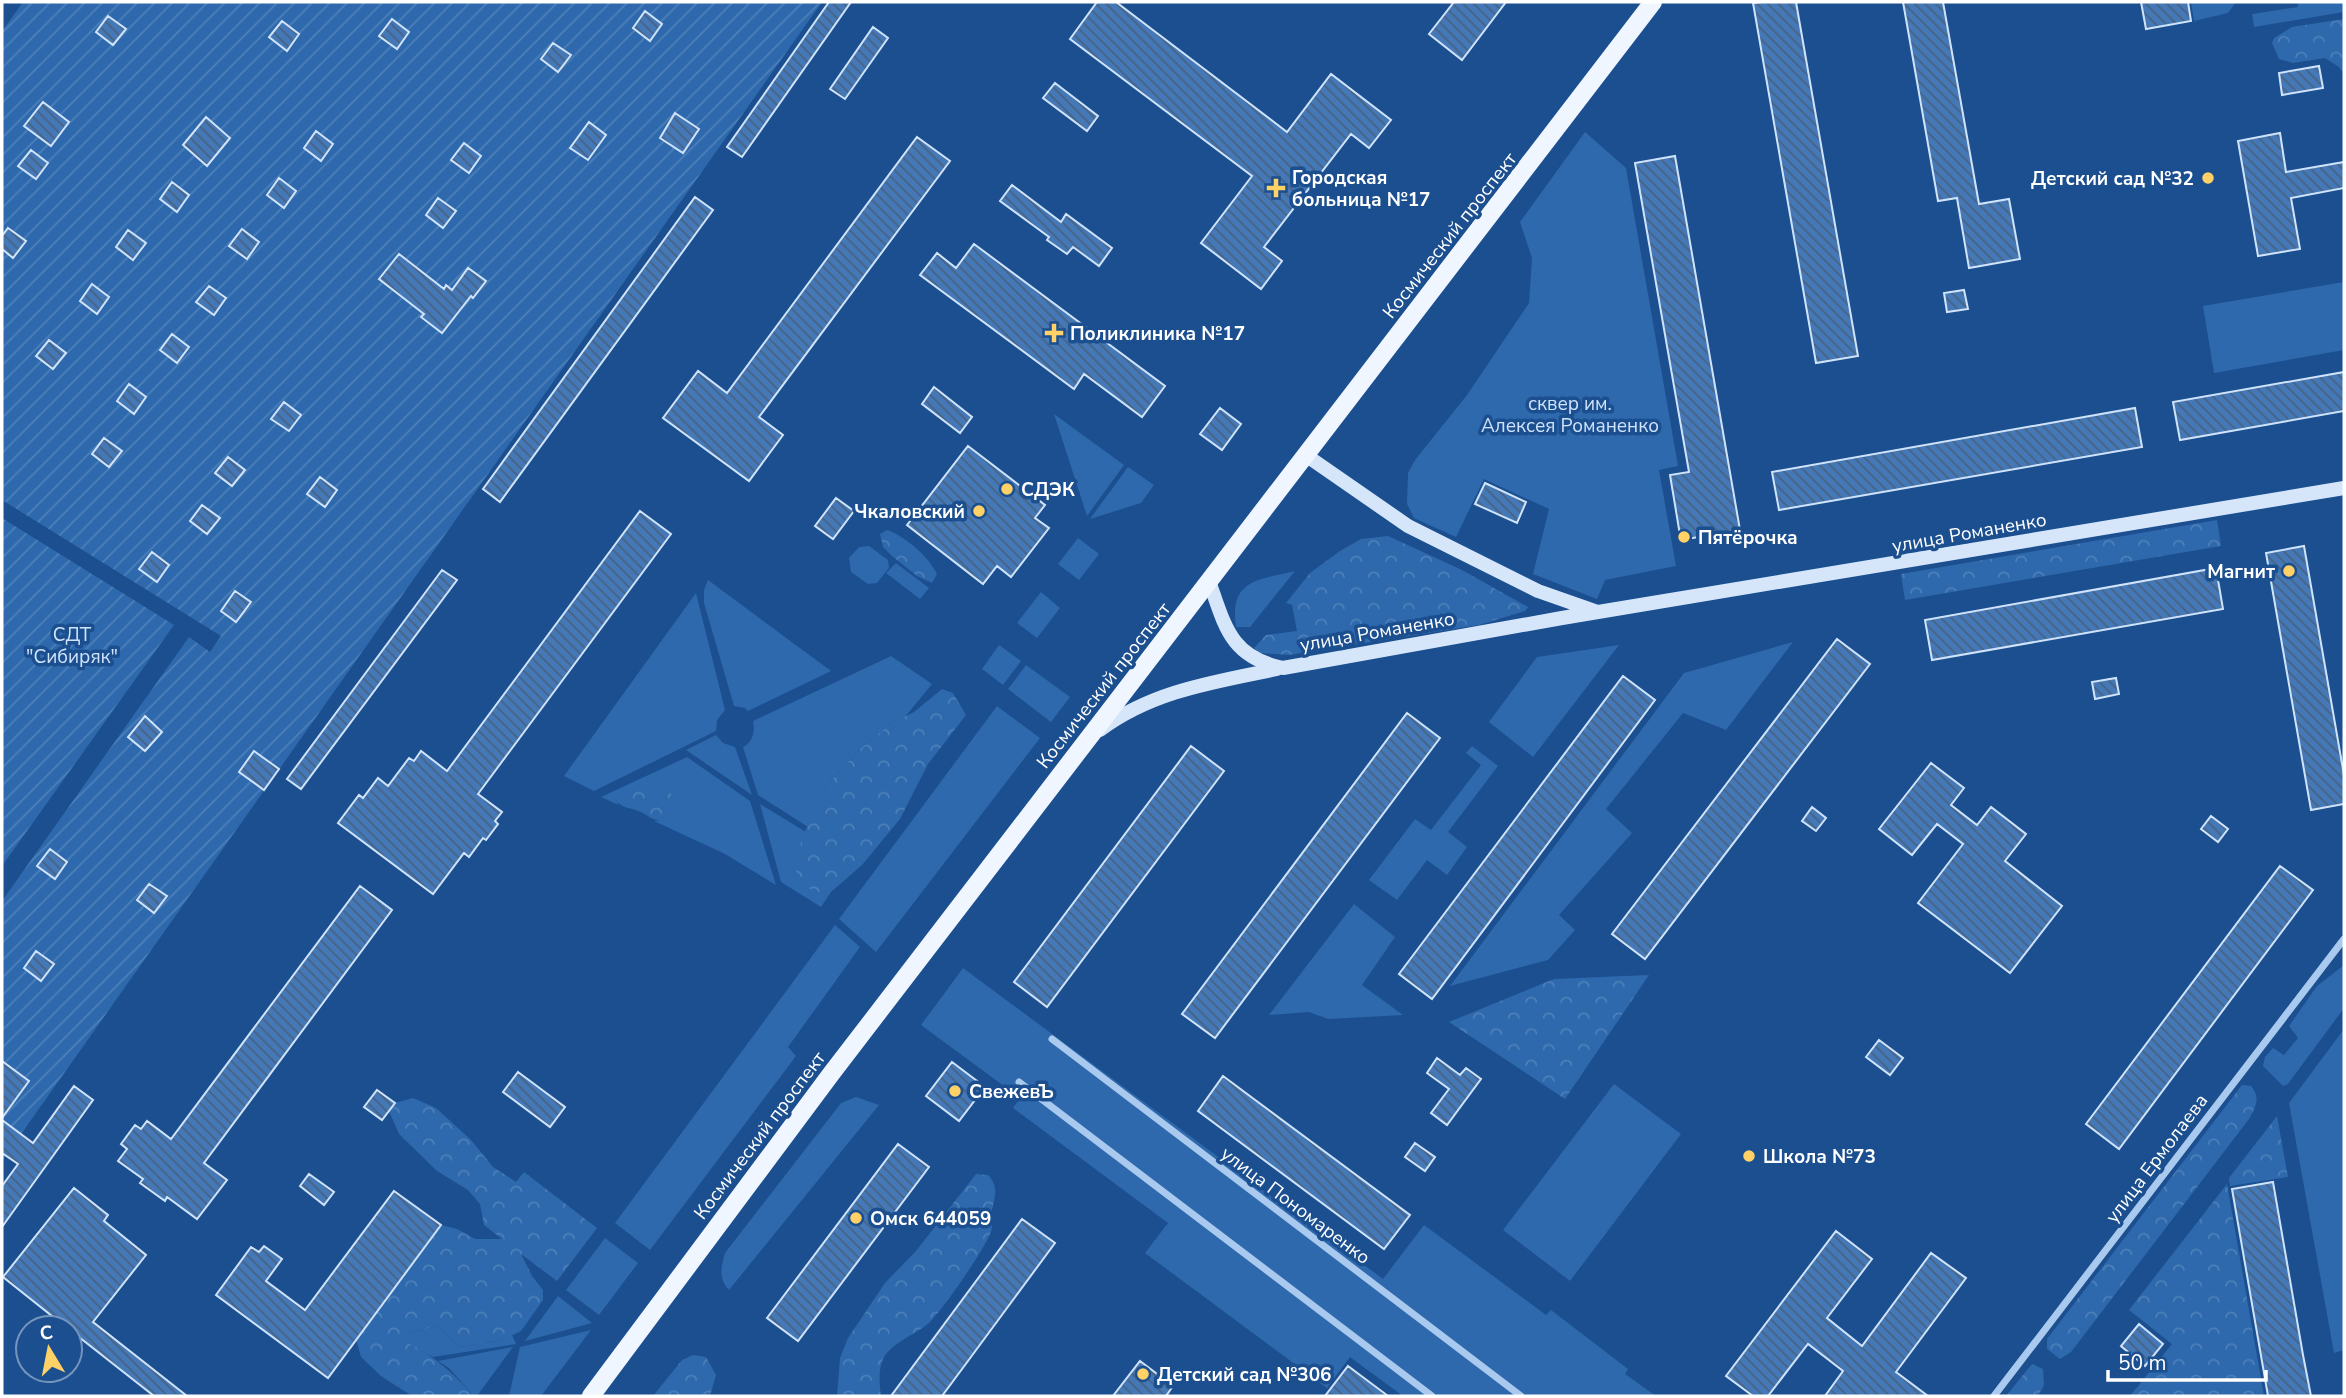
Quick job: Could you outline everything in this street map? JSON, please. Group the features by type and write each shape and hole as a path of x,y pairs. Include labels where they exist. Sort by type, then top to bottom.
{"main road":[{"name":"Космический проспект","path":"591,1396 831,1073 1653,2"},
{"name":"улица Романенко","path":"1307,456 1408,526 1538,591 1599,613"},
{"name":"улица Романенко","path":"1209,581 1227,630 1242,650 1262,663 1283,667 2344,488"},
{"path":"1087,739 1117,717 1155,698 1283,667"}],"street":[{"name":"улица Ермолаева","path":"1994,1396 2344,939"},
{"name":"улица Пономаренко","path":"1052,1039 1521,1396"},
{"path":"1019,1082 1432,1396"}],"green space":[{"path":"23,2 822,2 2,1161 2,901 189,637 210,652 221,636 2,500 2,31"},
{"path":"2191,2 2236,2 2228,13 2194,21"},
{"path":"2297,2 2344,2 2344,12 2254,27 2252,14 2298,7"},
{"path":"2344,19 2344,74 2339,67 2325,58 2293,63 2279,59 2272,43 2274,38 2292,27"},
{"name":"сквер им. Алексея Романенко","path":"1585,132 1626,168 1678,466 1659,470 1676,566 1605,580 1597,599 1533,574 1549,509 1484,479 1456,537 1414,518 1407,504 1408,473 1415,460 1467,395 1529,303 1532,258 1520,222"},
{"path":"2344,282 2344,350 2214,373 2203,306"},
{"path":"1054,414 1124,465 1087,516"},
{"path":"1128,467 1154,485 1141,503 1090,519"},
{"name":"СДТ \"Сибиряк\"","path":"2,518 174,625 2,866"},
{"path":"2217,520 2221,546 1905,600 1901,574"},
{"path":"887,530 909,542 928,560 937,574 932,583 917,576 883,547 880,534"},
{"path":"1388,536 1462,570 1528,607 1525,611 1479,625 1289,655 1259,653 1254,648 1266,635 1297,631 1292,605 1286,603 1310,573 1361,539"},
{"path":"1078,538 1099,554 1079,580 1058,564"},
{"path":"869,546 888,560 889,568 877,583 868,584 851,572 849,558 859,547"},
{"path":"896,563 929,588 920,599 886,573"},
{"path":"1295,571 1250,627 1236,627 1237,599 1249,584"},
{"path":"708,580 831,671 748,711 734,706 704,603 704,590"},
{"path":"1041,592 1060,608 1037,638 1017,623"},
{"path":"696,593 725,710 717,720 716,731 594,791 564,776"},
{"path":"1793,642 1726,730 1683,713 1606,809 1632,833 1559,915 1575,930 1548,960 1450,986 1684,673"},
{"path":"999,645 1021,661 1003,685 982,669"},
{"path":"1619,645 1533,757 1489,722 1537,657"},
{"path":"891,656 932,684 905,717 890,724 859,750 825,787 808,827 758,795 743,747 752,736 753,721"},
{"path":"1026,665 1070,697 1051,722 1008,689"},
{"path":"942,689 953,693 966,715 928,764 900,819 862,865 831,892 819,892 800,885 795,867 802,838 825,787 859,750 890,724 914,712"},
{"path":"997,706 1040,738 876,952 839,919"},
{"path":"716,735 723,743 735,747 752,795 686,750"},
{"path":"1472,746 1498,766 1448,832 1467,847 1447,875 1427,860 1397,900 1369,880 1415,819 1431,830 1481,765 1466,753"},
{"path":"687,757 750,801 776,885 725,854 654,821 662,820 615,799 619,805 601,797"},
{"path":"652,782 673,795 675,803 662,820 624,807 615,799 627,787"},
{"path":"760,804 806,832 802,838 819,892 831,892 821,907 781,882"},
{"path":"1354,904 1395,937 1362,985 1403,1015 1328,1019 1309,1012 1269,1015"},
{"path":"835,925 860,947 788,1047 796,1056 650,1250 615,1223"},
{"path":"2344,965 2344,1008 2288,1084 2283,1086 2263,1066 2265,1057 2273,1048 2284,1055 2298,1038 2289,1026 2317,986"},
{"path":"963,968 1383,1279 1424,1225 1546,1315 1551,1310 1628,1369 1625,1374 1656,1396 1403,1396 1350,1357 1327,1388 1145,1253 1168,1223 1013,1108 1020,1098 921,1025"},
{"path":"1649,975 1565,1099 1449,1022 1554,979"},
{"path":"2344,1029 2344,1350 2334,1353 2289,1103"},
{"path":"1614,1084 1681,1134 1570,1281 1503,1230"},
{"path":"2242,1085 2251,1086 2257,1098 2249,1119 2071,1352 2060,1359 2047,1349 2047,1339"},
{"path":"856,1097 879,1105 729,1290 722,1277 725,1253 841,1103"},
{"path":"413,1098 436,1108 471,1140 493,1167 516,1182 524,1172 597,1228 557,1281 521,1254 543,1290 543,1300 521,1331 503,1340 460,1347 437,1326 409,1333 406,1342 442,1365 465,1386 471,1396 412,1396 381,1376 361,1357 356,1339 441,1225 457,1229 475,1239 502,1239 484,1225 480,1204 468,1190 437,1171 399,1134 389,1111 395,1103"},
{"path":"2277,1116 2288,1177 2230,1186 2229,1178"},
{"path":"976,1174 988,1175 994,1183 995,1191 991,1232 980,1252 930,1322 896,1345 883,1358 880,1369 881,1396 837,1396 840,1358 848,1338 885,1283 916,1251"},
{"path":"2227,1184 2264,1396 2130,1396 2172,1344 2129,1310"},
{"path":"605,1238 638,1263 599,1315 566,1290"},
{"path":"558,1296 592,1323 525,1341"},
{"path":"437,1326 460,1347 503,1340 512,1335 516,1344 433,1357 405,1342 409,1333"},
{"path":"591,1330 541,1396 509,1396 520,1347"},
{"path":"513,1347 477,1396 471,1396 449,1368 438,1361"},
{"path":"693,1355 706,1357 716,1375 710,1396 653,1396 682,1360"},
{"path":"2032,1364 2043,1369 2044,1385 2038,1396 2006,1396"}],"building":[{"path":"829,2 851,2 742,157 727,147"},
{"path":"1097,2 1116,2 1287,132 1331,74 1391,120 1369,148 1351,134 1264,247 1282,261 1261,289 1201,243 1252,176 1070,39"},
{"path":"1454,2 1506,2 1462,60 1429,34"},
{"path":"1796,2 1858,356 1816,363 1753,3"},
{"path":"1903,2 1943,2 1979,204 2009,199 2020,259 1969,268 1957,198 1938,201"},
{"path":"2141,2 2188,2 2191,21 2146,29"},
{"path":"645,11 662,24 650,41 633,28"},
{"path":"108,16 126,29 113,45 96,32"},
{"path":"392,19 409,32 397,49 379,36"},
{"path":"282,21 299,34 287,51 269,37"},
{"path":"873,27 888,38 845,99 830,89"},
{"path":"553,43 571,55 558,72 541,59"},
{"path":"2319,66 2323,88 2282,95 2279,73"},
{"path":"1055,83 1098,116 1087,131 1043,98"},
{"path":"43,102 69,122 51,146 24,126"},
{"path":"675,113 699,129 683,153 660,138"},
{"path":"206,117 230,138 207,166 183,145"},
{"path":"589,122 606,135 588,160 570,148"},
{"path":"316,131 333,144 321,161 304,148"},
{"path":"2280,133 2286,172 2344,162 2344,188 2291,198 2300,249 2258,256 2238,141"},
{"path":"917,137 950,161 759,417 783,435 749,481 663,418 698,371 727,393"},
{"path":"464,143 481,156 469,173 451,160"},
{"path":"31,150 48,163 36,179 18,166"},
{"path":"1675,156 1740,530 1687,539 1680,535 1670,475 1689,472 1635,163"},
{"path":"279,178 296,191 284,208 267,195"},
{"path":"172,182 189,195 177,212 160,199"},
{"path":"1012,185 1061,222 1066,214 1112,248 1099,266 1073,247 1067,254 1047,240 1049,237 1000,201"},
{"path":"695,197 713,210 500,502 483,489"},
{"path":"438,198 456,211 443,228 426,215"},
{"path":"8,228 26,241 13,258 2,249 2,236"},
{"path":"242,229 259,242 247,259 229,246"},
{"path":"128,230 146,243 133,260 116,247"},
{"path":"974,244 1165,386 1142,417 1084,374 1074,389 920,275 937,253 956,268"},
{"path":"399,254 444,289 446,285 452,290 468,268 486,281 442,333 421,317 424,314 379,279"},
{"path":"92,284 109,297 97,314 80,301"},
{"path":"209,286 226,298 214,315 196,302"},
{"path":"1964,290 1968,309 1947,312 1944,293"},
{"path":"172,334 189,347 177,363 160,350"},
{"path":"49,340 66,353 53,369 36,356"},
{"path":"2344,372 2344,411 2180,440 2173,402"},
{"path":"129,384 146,397 134,414 117,401"},
{"path":"934,387 972,417 960,433 922,404"},
{"path":"284,402 301,415 289,431 271,419"},
{"path":"1220,408 1241,424 1222,450 1200,434"},
{"path":"2135,408 2142,447 1779,510 1772,472"},
{"path":"104,438 122,451 109,467 92,454"},
{"name":"Чкаловский","path":"968,446 1045,505 1035,518 1049,528 1011,577 997,566 983,584 907,525"},
{"path":"228,457 245,470 232,486 215,473"},
{"path":"320,477 337,490 325,507 307,494"},
{"path":"1485,483 1526,502 1517,523 1475,504"},
{"path":"836,498 854,511 833,539 815,526"},
{"path":"202,505 220,518 207,534 190,521"},
{"path":"640,511 671,534 478,794 502,812 495,821 498,824 469,857 464,853 433,894 338,823 359,795 363,798 378,778 388,786 409,758 414,761 421,751 447,771"},
{"path":"2304,546 2344,775 2344,804 2311,810 2266,553"},
{"path":"152,552 169,565 157,582 139,569"},
{"path":"2216,568 2223,609 1932,660 1925,620"},
{"path":"442,570 457,580 301,789 287,779"},
{"path":"235,591 251,602 236,622 221,611"},
{"path":"1837,639 1870,664 1645,959 1612,934"},
{"path":"1623,676 1655,700 1432,999 1399,974"},
{"path":"2116,678 2119,694 2095,699 2092,682"},
{"path":"1407,713 1440,738 1215,1038 1182,1014"},
{"path":"145,716 162,732 145,751 128,737"},
{"path":"1191,746 1224,771 1047,1007 1014,982"},
{"path":"254,751 279,769 264,790 239,772"},
{"path":"1931,763 1964,788 1951,805 1977,825 1991,807 2026,834 2005,861 2062,906 2010,973 1918,903 1963,844 1937,824 1912,855 1879,829"},
{"path":"1812,807 1826,818 1816,831 1802,821"},
{"path":"2211,816 2228,829 2218,842 2201,829"},
{"path":"50,849 67,862 55,879 37,866"},
{"path":"2280,866 2313,890 2119,1149 2086,1124"},
{"path":"149,884 167,896 154,913 137,900"},
{"path":"360,886 392,910 204,1163 227,1180 197,1219 167,1197 165,1201 140,1183 143,1179 118,1161 127,1149 121,1144 135,1125 141,1129 147,1121 171,1139"},
{"path":"36,951 54,964 41,981 24,968"},
{"path":"1879,1040 1903,1058 1890,1075 1866,1057"},
{"path":"1437,1058 1460,1075 1466,1068 1481,1079 1447,1125 1431,1113 1449,1089 1427,1073"},
{"path":"2,1061 29,1081 2,1118"},
{"name":"СвежевЪ","path":"952,1062 985,1087 959,1121 926,1096"},
{"path":"518,1072 565,1107 550,1127 503,1092"},
{"path":"1223,1076 1410,1215 1384,1249 1198,1111"},
{"path":"74,1086 93,1100 2,1227 2,1186 18,1164 2,1153 2,1120 33,1143"},
{"path":"377,1090 395,1103 382,1120 364,1107"},
{"path":"1415,1143 1435,1157 1425,1171 1405,1157"},
{"path":"898,1144 929,1167 798,1341 767,1318"},
{"path":"309,1174 334,1192 324,1205 300,1186"},
{"path":"2273,1182 2311,1396 2268,1396 2232,1189"},
{"path":"74,1188 108,1215 104,1221 146,1255 93,1322 187,1396 154,1396 84,1341 84,1314 49,1314 3,1277"},
{"path":"394,1191 441,1225 328,1378 216,1295 251,1247 259,1252 264,1246 282,1259 266,1281 305,1310"},
{"path":"1022,1219 1055,1243 968,1361 942,1396 891,1396"},
{"path":"1836,1231 1872,1259 1827,1318 1862,1346 1931,1253 1966,1278 1896,1372 1928,1396 1825,1396 1843,1371 1808,1344 1768,1396 1753,1396 1726,1376"},
{"path":"2139,1324 2163,1344 2145,1366 2121,1346"},
{"name":"Детский сад №306","path":"1140,1361 1173,1386 1166,1396 1113,1396"},
{"path":"1348,1366 1388,1396 1325,1396"}],"place":[{"name":"Детский сад №32","path":"2208,178"},
{"name":"Городская больница №17","path":"1276,188"},
{"name":"Поликлиника №17","path":"1054,333"},
{"name":"СДЭК","path":"1007,489"},
{"name":"Чкаловский","path":"979,511"},
{"name":"Пятёрочка","path":"1684,537"},
{"name":"Магнит","path":"2289,571"},
{"name":"СвежевЪ","path":"955,1091"},
{"name":"Школа №73","path":"1749,1156"},
{"name":"Омск 644059","path":"856,1218"},
{"name":"Детский сад №306","path":"1143,1374"}]}
